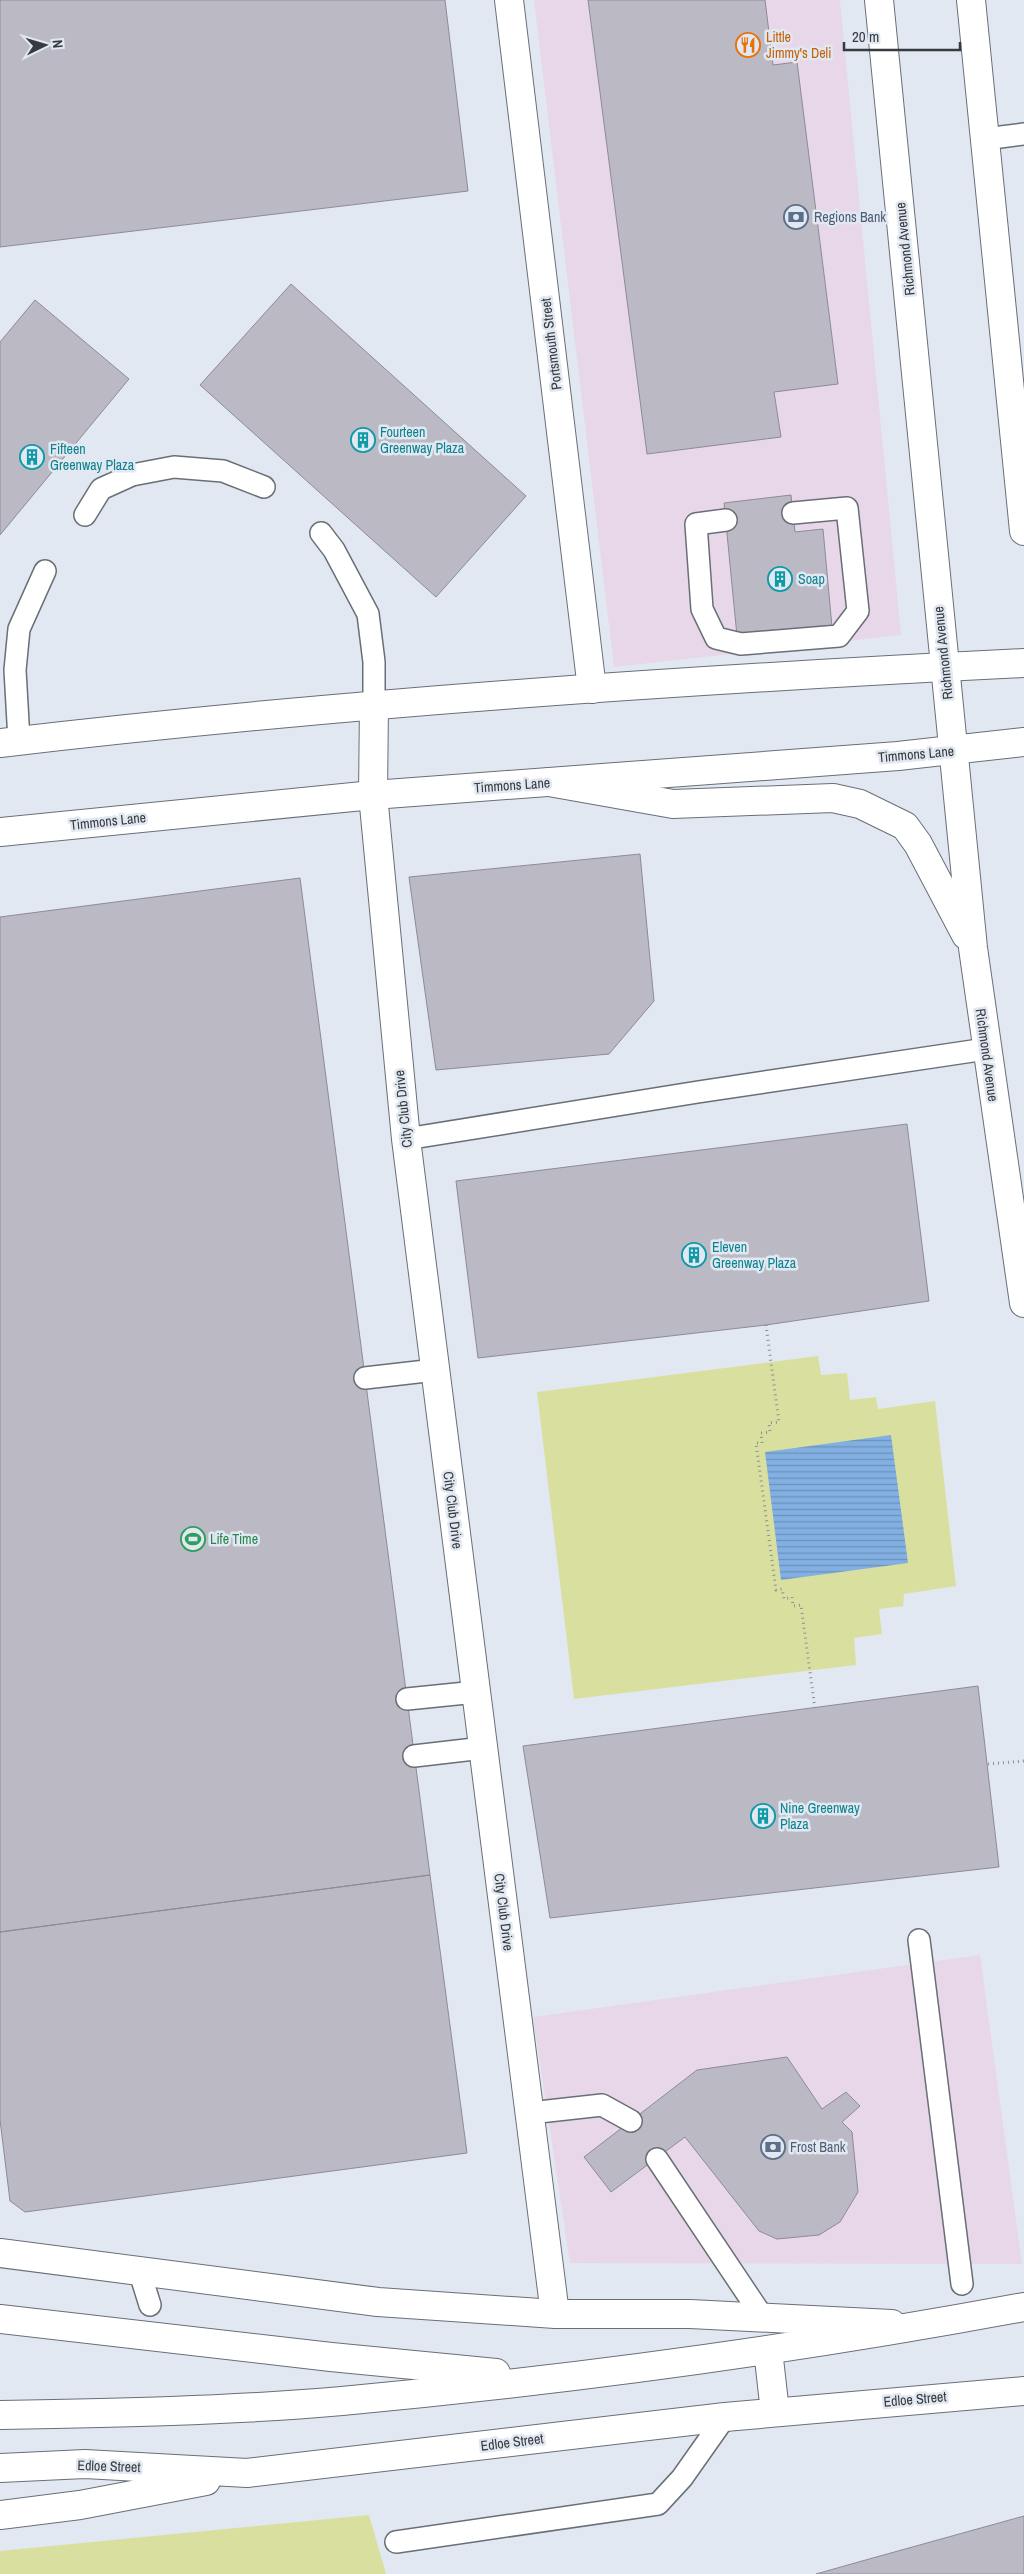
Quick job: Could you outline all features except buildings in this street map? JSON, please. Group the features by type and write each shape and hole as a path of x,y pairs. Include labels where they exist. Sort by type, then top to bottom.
{"main road":[{"name":"Portsmouth Street","path":"509,0 592,688"},
{"name":"Richmond Avenue","path":"879,0 973,948 986,1050 1024,1303"},
{"path":"971,0 985,139 1016,365 1024,531"},
{"path":"10,741 374,705 592,688 1024,663"},
{"name":"City Club Drive","path":"374,705 373,795 406,1139 556,2314"},
{"name":"Timmons Lane","path":"0,832 373,795 954,752 1024,742"},
{"path":"549,782 673,804 833,798 860,804 905,826 918,844 973,948"},
{"path":"0,2253 140,2273 378,2302 556,2314 690,2314 764,2319 926,2325"},
{"path":"0,2415 110,2413 339,2401 553,2378 768,2350 926,2325 1024,2307"},
{"path":"0,2319 331,2357 553,2378"},
{"path":"768,2350 775,2412"},
{"name":"Edloe Street","path":"0,2468 85,2464 247,2473 726,2417 1024,2391"},
{"path":"0,2515 80,2506 247,2473"}],"lane":[{"path":"985,139 1024,134"},
{"path":"85,515 101,489 132,475 174,467 223,471 264,487"},
{"path":"726,520 696,524 702,609 716,638 741,644 839,636 858,611 847,508 793,513"},
{"path":"321,533 334,550 368,614 374,662 374,705"},
{"path":"10,741 19,629 45,571"},
{"path":"406,1139 698,1092 986,1050"},
{"path":"365,1378 435,1370"},
{"path":"407,1699 476,1692"},
{"path":"414,1756 483,1748"},
{"path":"919,1940 962,2284"},
{"path":"530,2113 602,2105 631,2121"},
{"path":"658,2159 764,2319"},
{"path":"140,2273 150,2305"},
{"path":"396,2542 658,2504 682,2478 726,2417"}],"path":[{"path":"766,1325 779,1422 769,1423 770,1432 761,1433 762,1443 756,1444 776,1590 782,1589 784,1598 792,1597 794,1606 801,1605 815,1709"},
{"path":"988,1764 1024,1761"}],"shaded area":[{"path":"534,0 840,0 901,635 614,667"},
{"path":"980,1955 1022,2264 570,2263 533,2017"}],"green space":[{"path":"818,1356 821,1375 847,1373 850,1400 876,1397 878,1409 935,1401 956,1586 904,1594 903,1606 879,1609 882,1634 854,1638 856,1665 574,1699 537,1392"},
{"path":"369,2515 386,2574 0,2574 0,2551"}],"water":[{"path":"891,1435 908,1563 781,1580 765,1452"}],"place":[{"name":"Little Jimmy's Deli","path":"748,45"},
{"name":"Regions Bank","path":"796,217"},
{"name":"Fourteen Greenway Plaza","path":"363,440"},
{"name":"Fifteen Greenway Plaza","path":"32,457"},
{"name":"Soap","path":"780,579"},
{"name":"Eleven Greenway Plaza","path":"694,1255"},
{"name":"Life Time","path":"193,1539"},
{"name":"Nine Greenway Plaza","path":"763,1816"},
{"name":"Frost Bank","path":"773,2147"}]}
